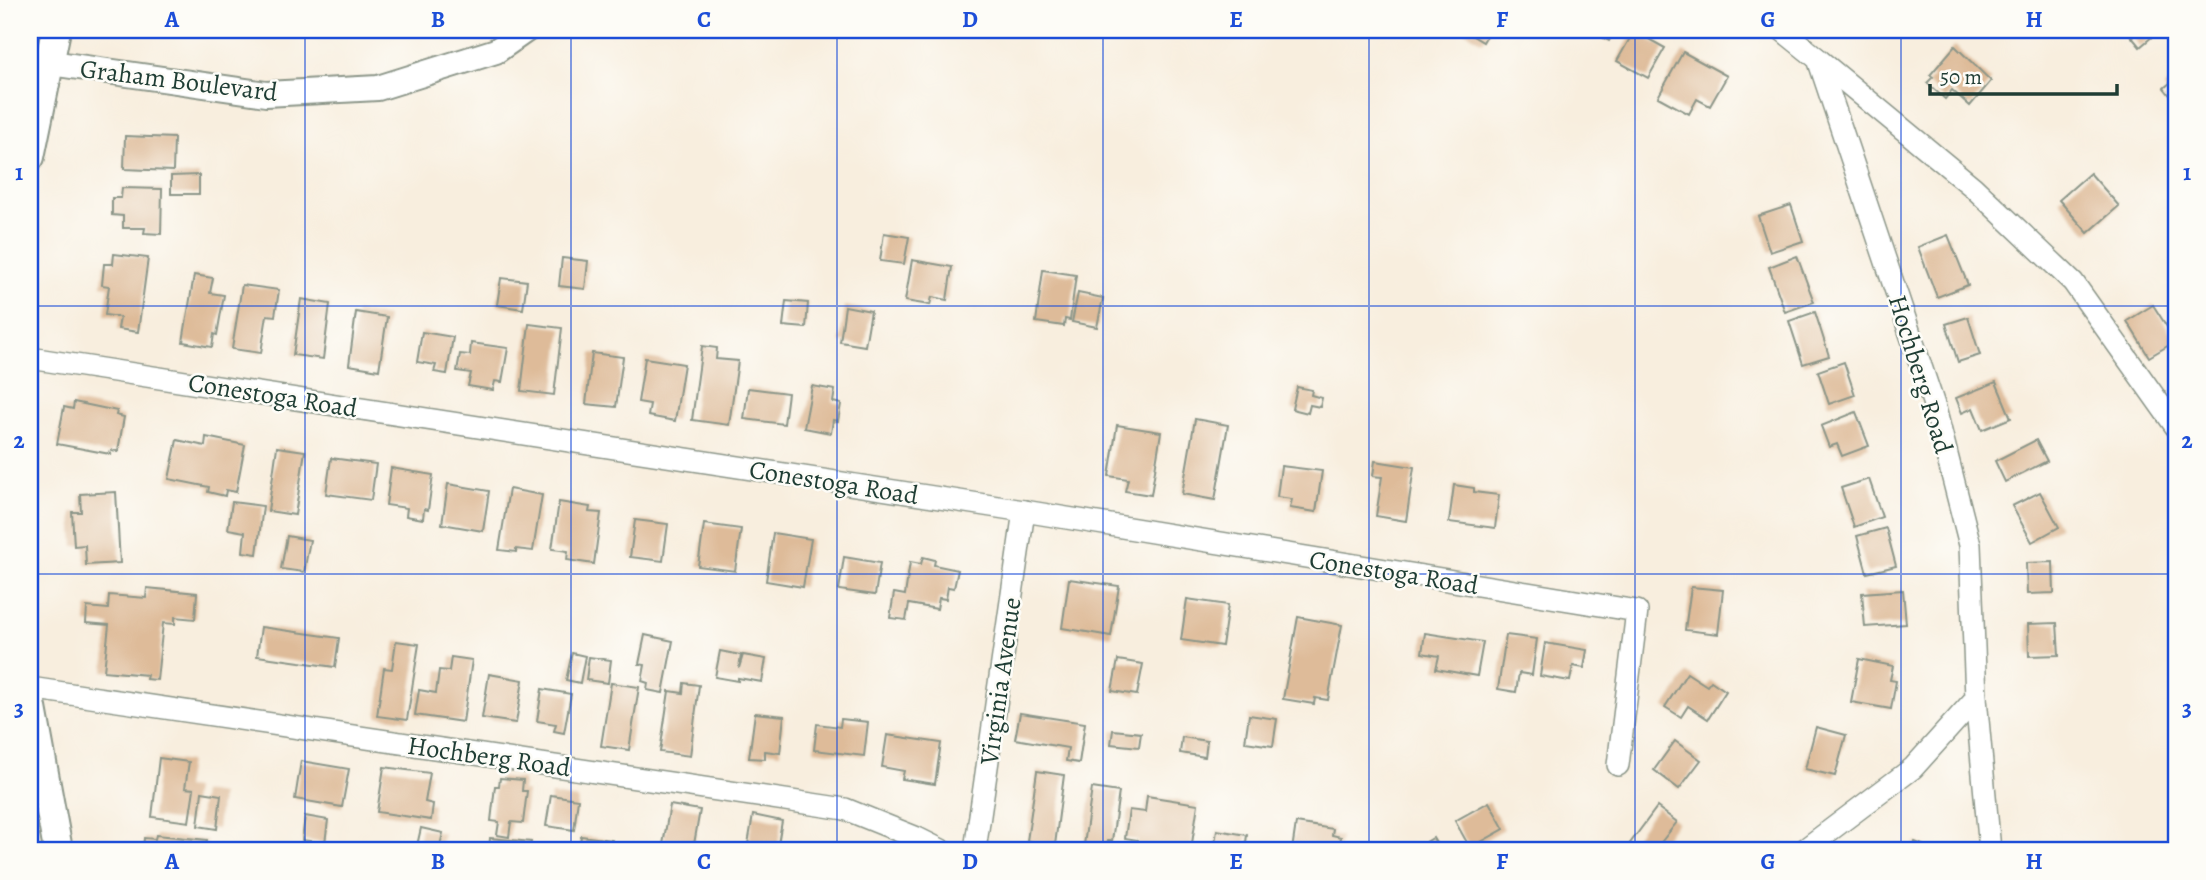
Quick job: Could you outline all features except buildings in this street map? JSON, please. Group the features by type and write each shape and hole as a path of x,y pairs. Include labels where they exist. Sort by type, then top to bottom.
{"main road":[{"path":"30,157 39,62 56,30"},
{"path":"30,697 58,850"}],"street":[{"name":"Graham Boulevard","path":"39,62 266,94 378,88 496,51 526,30"},
{"path":"1782,30 1973,187 2073,282 2176,427"},
{"name":"Hochberg Road","path":"1818,59 1935,408 1970,545 1976,698 1990,850"},
{"name":"Conestoga Road","path":"30,358 1024,511 1637,611 1618,765"},
{"name":"Virginia Avenue","path":"975,850 1024,511"},
{"name":"Hochberg Road","path":"30,688 845,809 918,838 940,850"},
{"path":"1804,850 1913,768 1976,698"}]}
